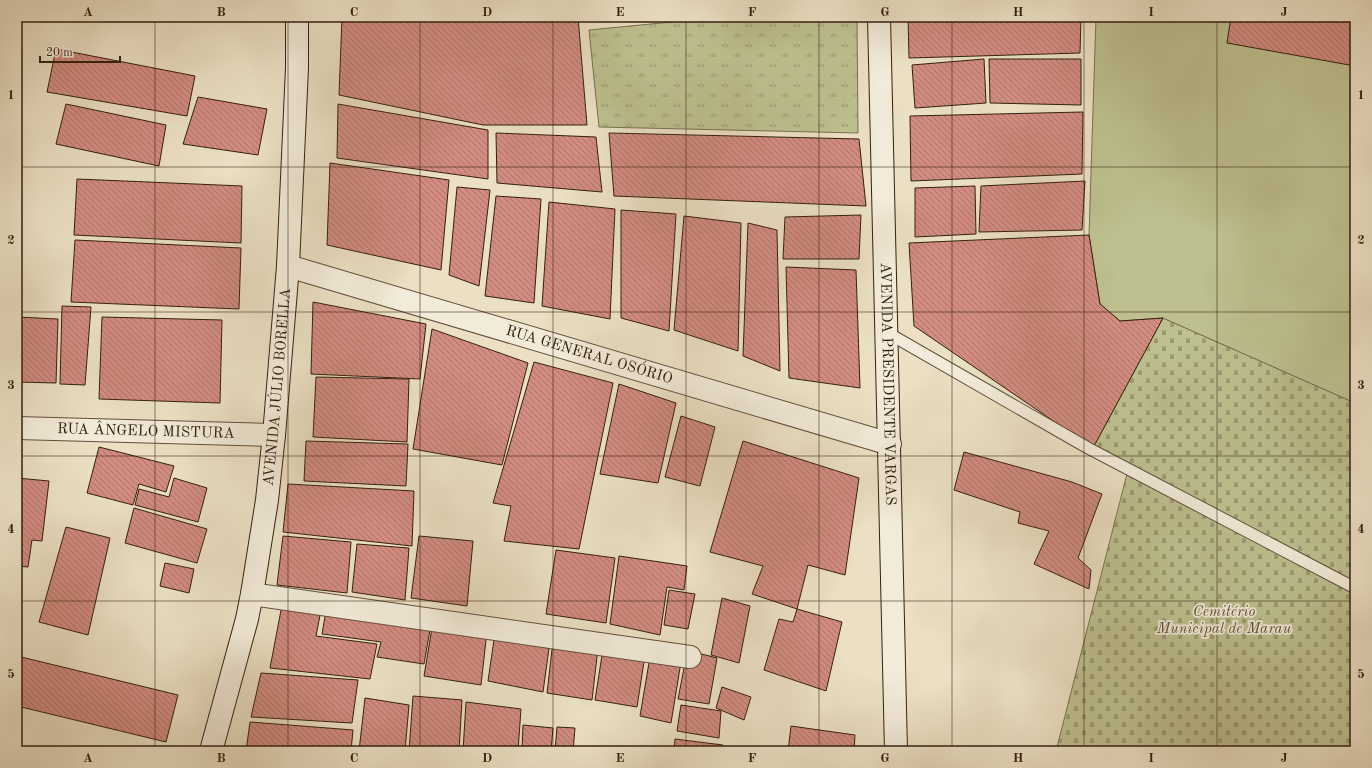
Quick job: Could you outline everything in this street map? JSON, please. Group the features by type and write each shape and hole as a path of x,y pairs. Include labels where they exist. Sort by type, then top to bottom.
{"street":[{"name":"AVENIDA JÚLIO BORELLA","path":"211,751 247,619 267,500 288,266 298,17"},
{"name":"AVENIDA PRESIDENTE VARGAS","path":"879,17 896,751"},
{"name":"RUA GENERAL OSÓRIO","path":"288,266 890,444"},
{"name":"RUA ÂNGELO MISTURA","path":"17,428 274,435"},
{"path":"252,594 690,657"}],"lane":[{"path":"886,332 1088,448 1355,588"}],"green space":[{"path":"723,17 857,17 858,133 599,127 589,30"},
{"path":"1096,17 1355,17 1355,403 1163,318 1120,321 1100,304 1089,235"},
{"name":"Cemitério Municipal de Marau","path":"1163,318 1355,403 1355,751 1056,751 1129,466 1093,448"}],"building":[{"path":"342,17 578,17 587,125 483,125 339,95"},
{"path":"586,17 616,17 586,21"},
{"path":"908,17 1081,17 1080,53 909,58"},
{"path":"1231,17 1355,17 1355,66 1227,43"},
{"path":"56,49 195,76 187,116 47,92"},
{"path":"984,59 986,103 915,108 912,65"},
{"path":"989,59 1081,59 1081,105 990,103"},
{"path":"17,88 21,89 17,109"},
{"path":"198,97 267,109 258,155 183,144"},
{"path":"66,104 166,125 159,166 56,144"},
{"path":"338,104 488,130 488,179 337,158"},
{"path":"1083,112 1082,174 911,181 910,116"},
{"path":"496,133 596,137 602,192 497,183"},
{"path":"609,133 859,139 866,206 614,196"},
{"path":"330,163 449,180 441,270 327,245"},
{"path":"77,179 242,186 241,243 74,235"},
{"path":"1085,181 1082,230 979,232 981,186"},
{"path":"975,186 976,234 915,237 915,188"},
{"path":"457,187 490,190 479,286 449,275"},
{"path":"496,196 541,199 534,303 485,296"},
{"path":"549,202 615,209 610,319 542,306"},
{"path":"621,210 676,214 669,331 621,318"},
{"path":"861,215 859,259 783,259 785,217"},
{"path":"684,216 741,223 738,351 674,330"},
{"path":"748,223 777,230 780,371 743,356"},
{"path":"1089,235 1100,304 1120,321 1163,318 1093,448 914,326 909,243"},
{"path":"75,240 241,248 239,309 71,302"},
{"path":"786,267 856,270 860,388 789,378"},
{"path":"313,302 426,324 420,379 311,374"},
{"path":"62,306 91,307 85,385 60,384"},
{"path":"17,317 58,319 56,383 17,382"},
{"path":"102,317 222,320 220,403 99,399"},
{"path":"432,329 528,363 502,465 413,449"},
{"path":"534,362 613,383 579,549 504,541 511,506 493,503"},
{"path":"316,377 409,379 407,442 313,437"},
{"path":"619,384 676,403 658,483 600,474"},
{"path":"681,416 715,427 700,486 665,477"},
{"path":"306,441 408,444 406,486 304,481"},
{"path":"743,441 859,478 845,575 808,565 797,609 752,594 763,566 710,552"},
{"path":"99,447 174,466 166,492 139,484 133,505 87,493"},
{"path":"964,452 1072,482 1102,494 1078,558 1091,570 1089,589 1034,564 1049,531 1018,523 1020,512 954,490"},
{"path":"17,478 49,481 42,541 32,540 28,567 17,566"},
{"path":"174,478 207,488 198,522 135,505 139,489 169,497"},
{"path":"288,484 414,491 412,546 283,532"},
{"path":"134,508 207,529 197,563 125,543"},
{"path":"66,527 110,538 88,635 39,622"},
{"path":"283,536 351,542 347,593 277,585"},
{"path":"419,536 473,541 467,606 411,598"},
{"path":"357,544 409,548 405,600 352,592"},
{"path":"556,550 615,558 606,623 546,614"},
{"path":"619,556 687,566 684,590 667,587 660,635 610,624"},
{"path":"165,563 194,569 189,593 160,586"},
{"path":"669,590 695,594 688,629 664,625"},
{"path":"722,598 750,606 739,663 711,655"},
{"path":"282,605 321,610 316,636 377,644 370,679 270,668"},
{"path":"797,609 842,622 826,691 764,670 779,619 793,622"},
{"path":"326,611 431,624 424,664 377,657 381,642 322,634"},
{"path":"433,622 487,631 481,685 424,676"},
{"path":"495,633 550,641 543,692 488,681"},
{"path":"553,641 598,648 592,700 547,693"},
{"path":"603,649 645,655 637,707 595,700"},
{"path":"694,652 717,658 709,704 678,699 685,663"},
{"path":"17,656 178,695 166,742 17,706"},
{"path":"650,657 681,662 671,723 640,716"},
{"path":"261,673 358,680 352,723 251,717"},
{"path":"722,687 751,697 744,720 716,708"},
{"path":"413,696 462,700 459,751 409,751"},
{"path":"365,698 409,705 405,751 359,751"},
{"path":"466,702 521,709 518,751 463,751"},
{"path":"681,705 721,711 719,738 677,731"},
{"path":"250,722 353,730 351,751 246,751"},
{"path":"523,725 553,728 551,751 522,751"},
{"path":"791,726 855,735 854,751 788,751"},
{"path":"557,727 575,728 573,751 555,751"},
{"path":"675,739 723,745 722,751 674,751"}]}
